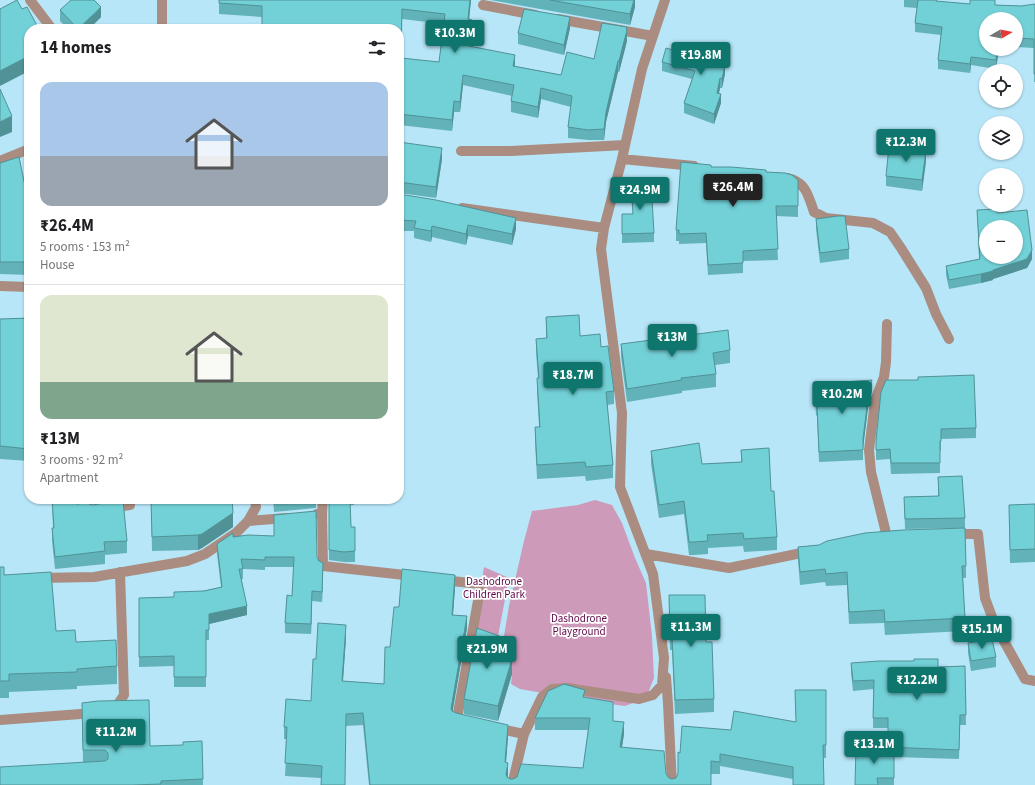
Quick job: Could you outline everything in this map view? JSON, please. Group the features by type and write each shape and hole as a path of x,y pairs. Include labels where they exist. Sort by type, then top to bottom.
{"street":[{"path":"30,0 48,24"},
{"path":"162,0 162,24"},
{"path":"665,0 642,69 622,159 604,228 601,249 622,413 620,487 653,574 664,658 672,785"},
{"path":"483,5 653,36"},
{"path":"461,151 511,151 625,144"},
{"path":"0,160 24,151"},
{"path":"622,159 707,168"},
{"path":"776,175 794,179 802,184 807,191 814,212 826,218 873,223 890,232 926,288 936,314 949,339"},
{"path":"454,206 604,228"},
{"path":"0,286 24,287"},
{"path":"886,324 886,362 884,377 875,402 869,450 871,472 887,537"},
{"path":"98,510 130,504"},
{"path":"30,578 94,577 187,561 206,554 236,532 248,521 256,507 256,504"},
{"path":"323,504 323,566 481,584 457,719 472,723"},
{"path":"309,515 322,514"},
{"path":"248,521 295,517"},
{"path":"943,534 978,534 985,598 995,625 1025,679 1035,681"},
{"path":"646,554 729,568 819,549"},
{"path":"0,720 93,713 115,708 124,695 120,572"},
{"path":"512,785 524,734 542,697 552,689 567,688 639,699 653,695 662,685 664,658"},
{"path":"487,726 524,734"}],"green space":[{"name":"Dashodrone Playground","path":"595,500 612,505 622,523 646,583 652,636 654,678 648,693 641,700 625,706 520,689 511,684 512,675 500,679 502,648 509,606 532,511 578,505"},
{"name":"Dashodrone Children Park","path":"484,567 509,578 496,647 472,641"}],"building":[{"path":"17,0 22,9 27,7 36,24 24,24 24,59 0,71 0,9"},
{"path":"71,0 94,0 101,7 83,24 73,24 60,10"},
{"path":"219,0 470,0 468,19 472,20 469,46 515,55 513,66 561,75 567,52 594,59 602,23 627,27 627,30 606,112 604,129 588,130 568,127 572,96 541,88 538,107 511,101 514,85 463,75 460,102 454,101 452,120 404,115 404,58 439,62 445,14 402,9 402,24 262,24 262,6 219,3"},
{"path":"550,0 634,0 630,14"},
{"path":"918,0 936,0 970,4 970,0 995,0 995,5 1021,6 1035,4 1035,74 1034,39 1023,38 1023,12 979,12 979,56 996,56 996,60 971,57 970,64 938,60 942,27 915,23"},
{"path":"524,9 570,17 564,45 518,33"},
{"path":"703,46 727,52 722,79 720,78 717,93 721,94 714,114 684,103 695,71 662,62 666,48 700,58"},
{"path":"0,89 12,116 0,122"},
{"path":"404,143 442,148 436,187 404,183"},
{"path":"889,146 926,151 922,180 886,176"},
{"path":"19,157 24,181 24,262 0,262 0,163"},
{"path":"681,162 711,165 711,167 766,170 766,172 792,175 798,180 798,206 776,206 778,249 743,251 743,263 708,265 706,233 679,234 679,230 676,230"},
{"path":"651,182 654,233 622,234 622,214 633,214 631,184"},
{"path":"404,195 436,200 516,218 512,234 468,225 466,234 432,226 431,231 414,228 416,221 404,220"},
{"path":"977,210 979,210 979,212 997,213 1023,212 1023,210 1027,210 1032,250 1027,259 1023,260 1023,220 979,220 979,243"},
{"path":"845,216 849,249 820,253 816,219"},
{"path":"979,259 979,264 1012,264 993,271 949,280 946,266"},
{"path":"579,315 580,336 600,334 601,347 608,346 614,391 606,392 613,465 586,467 585,462 537,465 535,427 540,427 537,378 539,378 536,339 547,338 546,317"},
{"path":"24,318 24,448 0,446 0,319"},
{"path":"728,330 730,350 713,353 716,374 681,378 682,380 627,389 621,344"},
{"path":"974,375 976,428 941,429 940,463 891,463 890,449 876,450 881,392 886,380 918,380 918,377"},
{"path":"872,380 869,390 863,450 819,452 815,384"},
{"path":"699,443 702,464 742,462 741,450 769,448 771,491 774,491 777,537 744,539 743,533 707,535 708,541 689,542 684,501 659,505 651,451"},
{"path":"962,476 965,518 905,519 904,497 939,496 938,477"},
{"path":"52,504 123,504 127,541 104,542 105,551 55,557 52,528 54,528"},
{"path":"151,504 232,504 233,513 202,534 152,537"},
{"path":"329,504 350,504 351,527 355,527 355,551 344,552 329,550"},
{"path":"1035,504 1035,549 1010,550 1009,505"},
{"path":"316,511 317,557 319,561 323,563 322,592 312,591 311,624 285,623 287,595 292,596 294,557 265,557 265,560 241,559 243,569 239,569 247,606 209,614 209,630 206,630 206,677 174,677 174,656 139,657 139,598 174,597 174,592 204,591 222,587 217,544 233,533 233,537 248,535 274,536 274,515"},
{"path":"965,528 966,566 962,566 965,618 885,622 884,610 849,612 847,572 826,574 825,569 800,572 798,547 819,545 827,541 865,533"},
{"path":"0,567 4,567 4,575 51,572 56,631 75,630 76,642 116,640 117,666 77,669 77,672 9,674 9,681 0,681"},
{"path":"402,569 455,575 452,615 467,616 451,709 456,713 508,725 505,762 508,763 506,774 510,779 517,777 521,764 583,768 590,718 535,718 548,691 564,684 585,690 583,697 613,702 613,721 624,722 620,747 664,751 666,774 672,779 676,778 678,773 678,752 680,753 682,726 731,730 734,711 796,722 795,690 826,690 826,745 823,745 824,785 793,785 793,767 720,754 720,762 711,761 711,785 370,785 363,713 346,714 345,785 321,785 322,766 285,763 287,727 284,727 286,699 311,701 313,659 316,659 318,623 346,625 342,681 384,684 385,647 390,647 394,607 399,607"},
{"path":"669,595 705,595 706,642 712,642 714,699 675,700 672,637 670,637"},
{"path":"477,628 502,637 500,657 512,659 498,706 464,699"},
{"path":"992,639 996,657 971,661 968,643"},
{"path":"914,659 938,659 938,667 965,666 966,715 960,715 959,750 888,747 888,718 873,718 874,680 853,681 851,663 914,661"},
{"path":"149,700 150,746 183,745 183,742 202,741 203,779 161,781 161,784 133,785 0,785 0,767 105,761 108,759 108,753 105,750 83,750 82,703 98,701"},
{"path":"856,747 894,747 894,778 877,778 878,785 855,785"}]}
